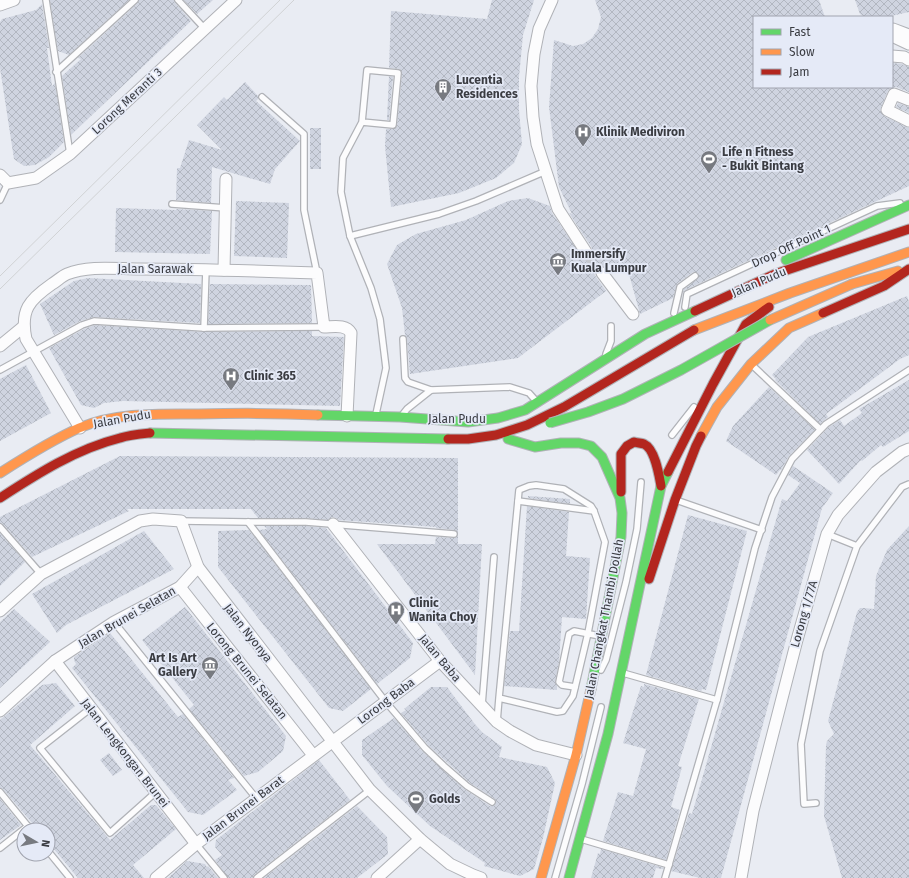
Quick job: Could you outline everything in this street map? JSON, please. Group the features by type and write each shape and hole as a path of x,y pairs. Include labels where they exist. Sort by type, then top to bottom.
{"main road":[{"path":"645,334 665,318 712,293 909,204"},
{"name":"Jalan Pudu","path":"0,473 27,456 80,428 110,419 140,414 264,413 376,416 468,422 515,414 525,410 645,334 774,274 909,229"},
{"name":"Jalan Pudu","path":"0,498 32,477 82,450 120,437 149,433 468,439 496,435 527,425 564,407 689,332 790,293 909,252"},
{"path":"468,439 508,439 550,423 588,412 623,399 681,370 765,322 852,284 909,268"},
{"path":"636,603 651,575 696,446 717,407 751,364 789,328 884,286 909,268"},
{"path":"569,878 581,839 622,673 661,486 713,384 746,324 790,293"},
{"name":"Jalan Changkat Thambi Dollah","path":"508,439 535,447 561,443 579,443 591,446 602,457 620,498 622,513 621,537 617,562 592,684 576,755 541,878"},
{"path":"622,513 620,481 621,454 626,446 634,442 644,444 649,448 656,464 661,486"}],"street":[{"path":"0,5 14,0"},
{"name":"Lorong Meranti 3","path":"4,179 36,178 70,154 236,0"},
{"path":"552,0 539,29 534,54 531,86 534,124 537,144 558,209 586,252"},
{"path":"893,29 909,35"},
{"path":"893,35 909,44"},
{"path":"893,56 904,57 909,60"},
{"path":"909,100 894,94 887,110 909,121"},
{"path":"224,270 226,179"},
{"name":"Jalan Sarawak","path":"23,327 25,314 31,302 41,292 66,274 93,269 206,269 317,273"},
{"path":"317,273 324,326 345,327 350,330 351,333 347,416"},
{"path":"602,273 633,314"},
{"path":"0,346 23,327 26,339 80,428"},
{"name":"Lorong 1/77A","path":"741,878 753,811 797,640 827,534 838,515 876,472 902,452 909,449"},
{"path":"0,611 41,574 140,521 153,519 181,520"},
{"name":"Jalan Nyonya","path":"181,520 198,567 370,790 420,839 450,864 481,878"},
{"name":"Jalan Baba","path":"333,524 440,661 497,722 536,745 576,755"},
{"name":"Jalan Brunei Selatan","path":"0,711 55,661 114,622 180,587 198,567"},
{"name":"Lorong Brunei Selatan","path":"180,587 313,755"},
{"name":"Jalan Lengkongan Brunei","path":"55,661 196,844"},
{"name":"Lorong Baba","path":"333,742 385,701 440,661"},
{"name":"Jalan Brunei Barat","path":"156,878 196,844 313,755 333,742"},
{"path":"377,878 420,839"}],"lane":[{"path":"46,0 56,72 70,154"},
{"path":"56,72 134,0"},
{"path":"178,0 205,29"},
{"path":"362,122 394,126 398,73 367,70 362,122 343,158 341,192 350,236 371,288 380,319 386,368 376,416"},
{"path":"262,97 304,134 304,210 317,273"},
{"path":"350,236 446,211 476,201 546,171"},
{"path":"0,200 4,179"},
{"name":"Drop Off Point 1","path":"685,307 687,294 877,206 896,203 909,204"},
{"path":"172,204 226,208"},
{"path":"204,328 206,269"},
{"path":"674,313 680,287 695,276"},
{"path":"0,370 82,325 94,321 204,328 324,326"},
{"path":"604,360 611,341 611,326"},
{"path":"403,339 405,378 408,382 431,390 510,387 529,393 537,402"},
{"path":"751,364 820,429"},
{"path":"665,878 717,700 755,548 772,497 792,459 820,429 909,370"},
{"path":"672,435 713,384"},
{"path":"400,418 407,409 431,390"},
{"path":"592,684 606,660 626,582 637,528 641,482"},
{"path":"816,803 804,804 801,744 818,659 857,546 902,487 909,484"},
{"path":"497,722 499,698 519,490 536,485 564,489 590,506 594,511 606,542 576,687 573,696 563,711 557,712 499,698"},
{"path":"676,500 762,530"},
{"path":"518,501 594,511"},
{"path":"181,520 306,522 454,534"},
{"path":"248,522 385,701 425,748 467,786 492,802"},
{"path":"0,527 41,574"},
{"path":"827,534 857,546"},
{"path":"482,705 494,557"},
{"path":"114,622 256,798"},
{"path":"576,687 562,685 559,682 569,634 574,631 602,636"},
{"path":"622,673 717,700"},
{"path":"555,878 582,784 601,707"},
{"path":"90,708 40,748 110,833 156,792"},
{"path":"257,878 370,790"},
{"path":"0,792 25,822"},
{"path":"0,848 16,837"},
{"path":"581,839 669,865"},
{"path":"196,844 224,878"},
{"path":"56,861 70,878"}],"building":[{"path":"50,0 129,0 69,55 58,51"},
{"path":"139,0 174,0 191,21 71,135 62,76 81,59 78,58 138,3"},
{"path":"184,0 213,0 197,14"},
{"path":"492,0 534,0 523,35 519,77 519,110 522,144 514,163 496,178 459,193 391,207 385,146 386,129 394,129 397,126 402,73 400,69 389,68 391,11 487,19"},
{"path":"595,0 819,0 825,16 753,16 753,88 890,88 880,110 884,116 909,128 909,186 685,290 683,293 684,289 699,278 698,273 693,272 677,284 673,298 640,314 627,267 612,263 606,267 601,266 594,274 606,291 518,358 410,374 407,339 405,335 402,308 387,264 397,245 416,234 466,220 508,201 528,198 550,206 552,213 583,258 589,258 592,255 592,248 569,213 572,214 559,187 549,107 554,40 573,46 583,44 592,38 598,29 601,17"},
{"path":"855,0 909,0 909,12 891,16 863,16 860,14"},
{"path":"42,4 49,48 47,48 52,86 55,83 64,142 49,157 35,165 24,166 14,159 0,68 0,22 2,19 36,10"},
{"path":"893,63 902,64 909,67 909,92 896,87 893,88"},
{"path":"389,76 393,77 389,120 387,120"},
{"path":"245,82 258,96 256,101 300,141 275,169 270,184 212,167 211,203 176,200 177,168 180,168 189,140 222,150 197,125 224,97 227,100"},
{"path":"898,103 909,107 909,113 896,107"},
{"path":"310,128 321,128 321,169 310,169"},
{"path":"236,201 289,203 287,258 234,256"},
{"path":"116,208 212,211 210,254 115,252"},
{"path":"88,278 201,284 200,323 94,317 80,321 54,335 40,304 74,281"},
{"path":"210,284 311,285 312,323 208,324"},
{"path":"907,296 909,302 909,355 900,359 826,414 828,417 820,424 775,380 776,379 772,375 808,337"},
{"path":"95,325 204,332 312,331 312,336 344,337 340,406 123,401 104,403 94,408 81,405 49,348 84,329"},
{"path":"26,365 51,413 0,441 0,379"},
{"path":"909,380 909,431 883,447 881,445 862,461 861,460 839,484 807,450 829,427 840,420 844,426 862,413 859,409"},
{"path":"769,387 815,430 789,456 781,470 776,475 726,441 733,426"},
{"path":"120,456 458,458 458,534 455,530 436,527 339,520 332,517 328,520 306,518 258,518 251,509 127,509 129,511 32,557 3,524 0,523 0,517"},
{"path":"793,466 833,493 822,508 721,878 700,878 671,871 689,813 692,814 782,499 787,501 800,483 788,475"},
{"path":"528,496 570,499 570,504 528,498"},
{"path":"527,506 569,512 566,556 590,558 586,619 562,617 559,662 555,682 557,690 504,686 510,631 519,631"},
{"path":"688,515 747,531 706,690 702,689 701,691 646,675"},
{"path":"264,526 306,526 326,528 413,643 410,658 377,684 259,530 267,529"},
{"path":"909,526 909,878 842,878 824,816 826,745 827,741 834,734 828,721 857,612 860,608 874,609 876,576 887,550"},
{"path":"249,530 371,689 343,711 329,708 218,567 218,531"},
{"path":"144,531 174,569 66,625 57,633 32,594"},
{"path":"0,533 25,562 0,586"},
{"path":"458,534 458,544 482,544 475,675 377,544 435,544 436,537 456,538"},
{"path":"185,607 286,736 283,751 258,772 244,776 189,709 194,705 142,640"},
{"path":"14,609 50,642 0,688 0,622"},
{"path":"110,633 178,717 183,714 234,778 228,780 237,790 203,815 188,812 72,668 76,664 74,657"},
{"path":"56,683 75,706 30,745 110,840 151,805 156,805 176,829 133,865 144,878 78,878 56,852 56,822 31,822 3,789 0,788 0,720 42,685"},
{"path":"644,684 699,699 678,766 682,767 671,807 680,810 666,860 603,841 618,792 633,796 646,749 623,743 641,686 644,687"},
{"path":"431,687 447,687 482,732 502,747 499,757 547,767 555,783 543,838 534,869 520,876 484,866 485,863 430,826 387,786 362,755 362,740 394,718 422,751 464,789 490,806 495,805 495,799 470,783 428,745 401,713"},
{"path":"109,753 122,770 113,776 100,760"},
{"path":"319,760 350,800 254,875 253,878 228,878 215,860 222,855 215,847 216,840"},
{"path":"0,799 19,822 16,822 16,829 0,840"},
{"path":"357,806 387,837 388,854 357,878 264,878"},
{"path":"601,849 664,868 656,868 653,878 591,878 598,853 600,854"},
{"path":"187,861 205,864 218,878 168,878"}],"tunnel":[{"path":"586,252 602,273"}],"tram line":[{"path":"0,276 280,0"},
{"path":"0,289 294,0"}],"traffic: fast":[{"path":"786,260 909,205"},
{"path":"318,415 400,417 468,422 498,418 525,410 645,334 695,311"},
{"path":"550,423 588,412 623,399 681,370 770,320"},
{"path":"150,433 448,439"},
{"path":"508,439 535,447 561,443 579,443 591,446 602,457 620,498 622,513 621,537 591,689"},
{"path":"569,878 608,734 661,486 668,472"}],"traffic: slow":[{"path":"694,330 790,293 909,252"},
{"path":"852,284 898,271"},
{"path":"770,320 852,284"},
{"path":"701,436 717,407 751,364 789,328 823,313"},
{"path":"0,473 39,449 69,433 79,428 108,419 153,414 258,413 318,415"},
{"path":"541,878 576,755 591,689"}],"traffic: jam":[{"path":"695,311 775,274 909,229"},
{"path":"823,313 884,286 909,269"},
{"path":"668,472 713,384 746,324 769,307"},
{"path":"448,439 468,439 496,435 527,425 564,407 694,330"},
{"path":"0,498 72,455 123,437 150,433"},
{"path":"649,579 675,500 701,436"},
{"path":"621,492 621,454 627,446 634,442 644,444 651,451 656,463 661,486"}],"place":[{"name":"Lucentia Residences","path":"443,102"},
{"name":"Klinik Mediviron","path":"583,147"},
{"name":"Life n Fitness - Bukit Bintang","path":"709,174"},
{"name":"Immersify Kuala Lumpur","path":"558,276"},
{"name":"Clinic 365","path":"231,391"},
{"name":"Clinic Wanita Choy","path":"396,625"},
{"name":"Art Is Art Gallery","path":"210,680"},
{"name":"Golds","path":"416,814"}]}
